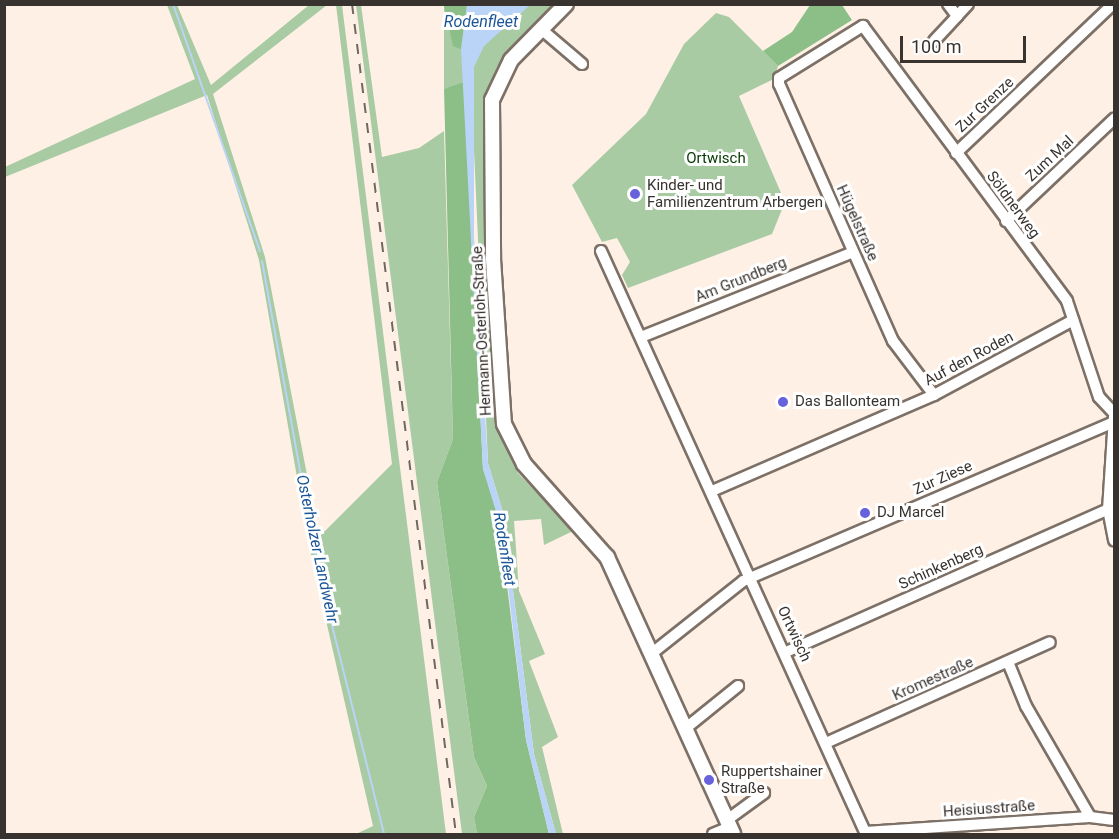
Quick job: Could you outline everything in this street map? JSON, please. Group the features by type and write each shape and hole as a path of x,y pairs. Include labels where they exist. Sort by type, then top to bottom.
{"street":[{"name":"Hermann-Osterloh-Straße","path":"566,4 511,60 492,100 493,259 504,424 524,464 598,543 686,728 730,827"},
{"path":"948,4 957,16"},
{"path":"934,41 968,4"},
{"name":"Zur Grenze","path":"956,153 1113,4"},
{"name":"Söldnerweg","path":"863,26 1067,301 1099,397 1114,413"},
{"name":"Hügelstraße","path":"863,26 779,78 779,84 894,341 934,395"},
{"path":"541,29 582,64"},
{"name":"Zum Mal","path":"1006,221 1114,119"},
{"name":"Ortwisch","path":"601,251 828,742 866,833"},
{"name":"Am Grundberg","path":"640,337 854,252"},
{"name":"Auf den Roden","path":"712,491 934,395 1073,320"},
{"path":"1114,420 1108,509 1114,540"},
{"name":"Zur Ziese","path":"651,654 751,578 1114,420"},
{"name":"Schinkenberg","path":"786,652 1108,509"},
{"name":"Kromestraße","path":"828,742 1050,642"},
{"path":"1008,662 1026,706 1090,817"},
{"path":"686,728 738,686"},
{"path":"713,834 730,827 764,793"},
{"name":"Heisiusstraße","path":"866,833 1090,817 1114,820"}],"green space":[{"path":"167,5 177,5 211,85 309,5 327,5 213,94 265,257 319,537 392,464 336,5 342,5 446,834 356,834 373,826 309,546 259,260 207,95 5,177 5,167 195,79"},
{"path":"356,5 361,5 382,157 419,148 444,131 453,439 437,482 474,757 487,786 474,817 477,834 462,834"},
{"path":"444,5 551,5 497,67 483,110 497,428 518,473 573,531 544,545 541,519 514,521 519,591 545,654 529,661 558,737 542,747 563,834 556,834 534,754 503,512 488,463 471,83 444,89"},
{"path":"444,5 467,5 461,49 453,46"},
{"path":"810,5 842,5 852,20 778,66 763,51 792,32"},
{"path":"716,13 729,17 778,66 774,79 739,96 785,202 772,234 628,288 622,275 630,262 617,238 602,242 572,185 646,114 684,44"},
{"path":"464,82 483,469 498,512 526,740 549,834 477,834 474,817 487,786 474,757 437,482 453,439 444,89"}],"water":[{"name":"Rodenfleet","path":"467,4 530,5 484,46 474,67 474,236 488,463 503,512 534,754 556,834 549,834 526,740 501,528 483,469 461,49"}],"waterway":[{"name":"Osterholzer Landwehr","path":"173,4 260,251"},
{"name":"Osterholzer Landwehr","path":"262,261 318,569 384,834"}],"railway":[{"path":"352,4 456,834"}],"place":[{"name":"Kinder- und Familienzentrum Arbergen","path":"635,194"},
{"name":"Das Ballonteam","path":"783,402"},
{"name":"DJ Marcel","path":"865,513"},
{"name":"Ruppertshainer Straße","path":"709,780"}]}
